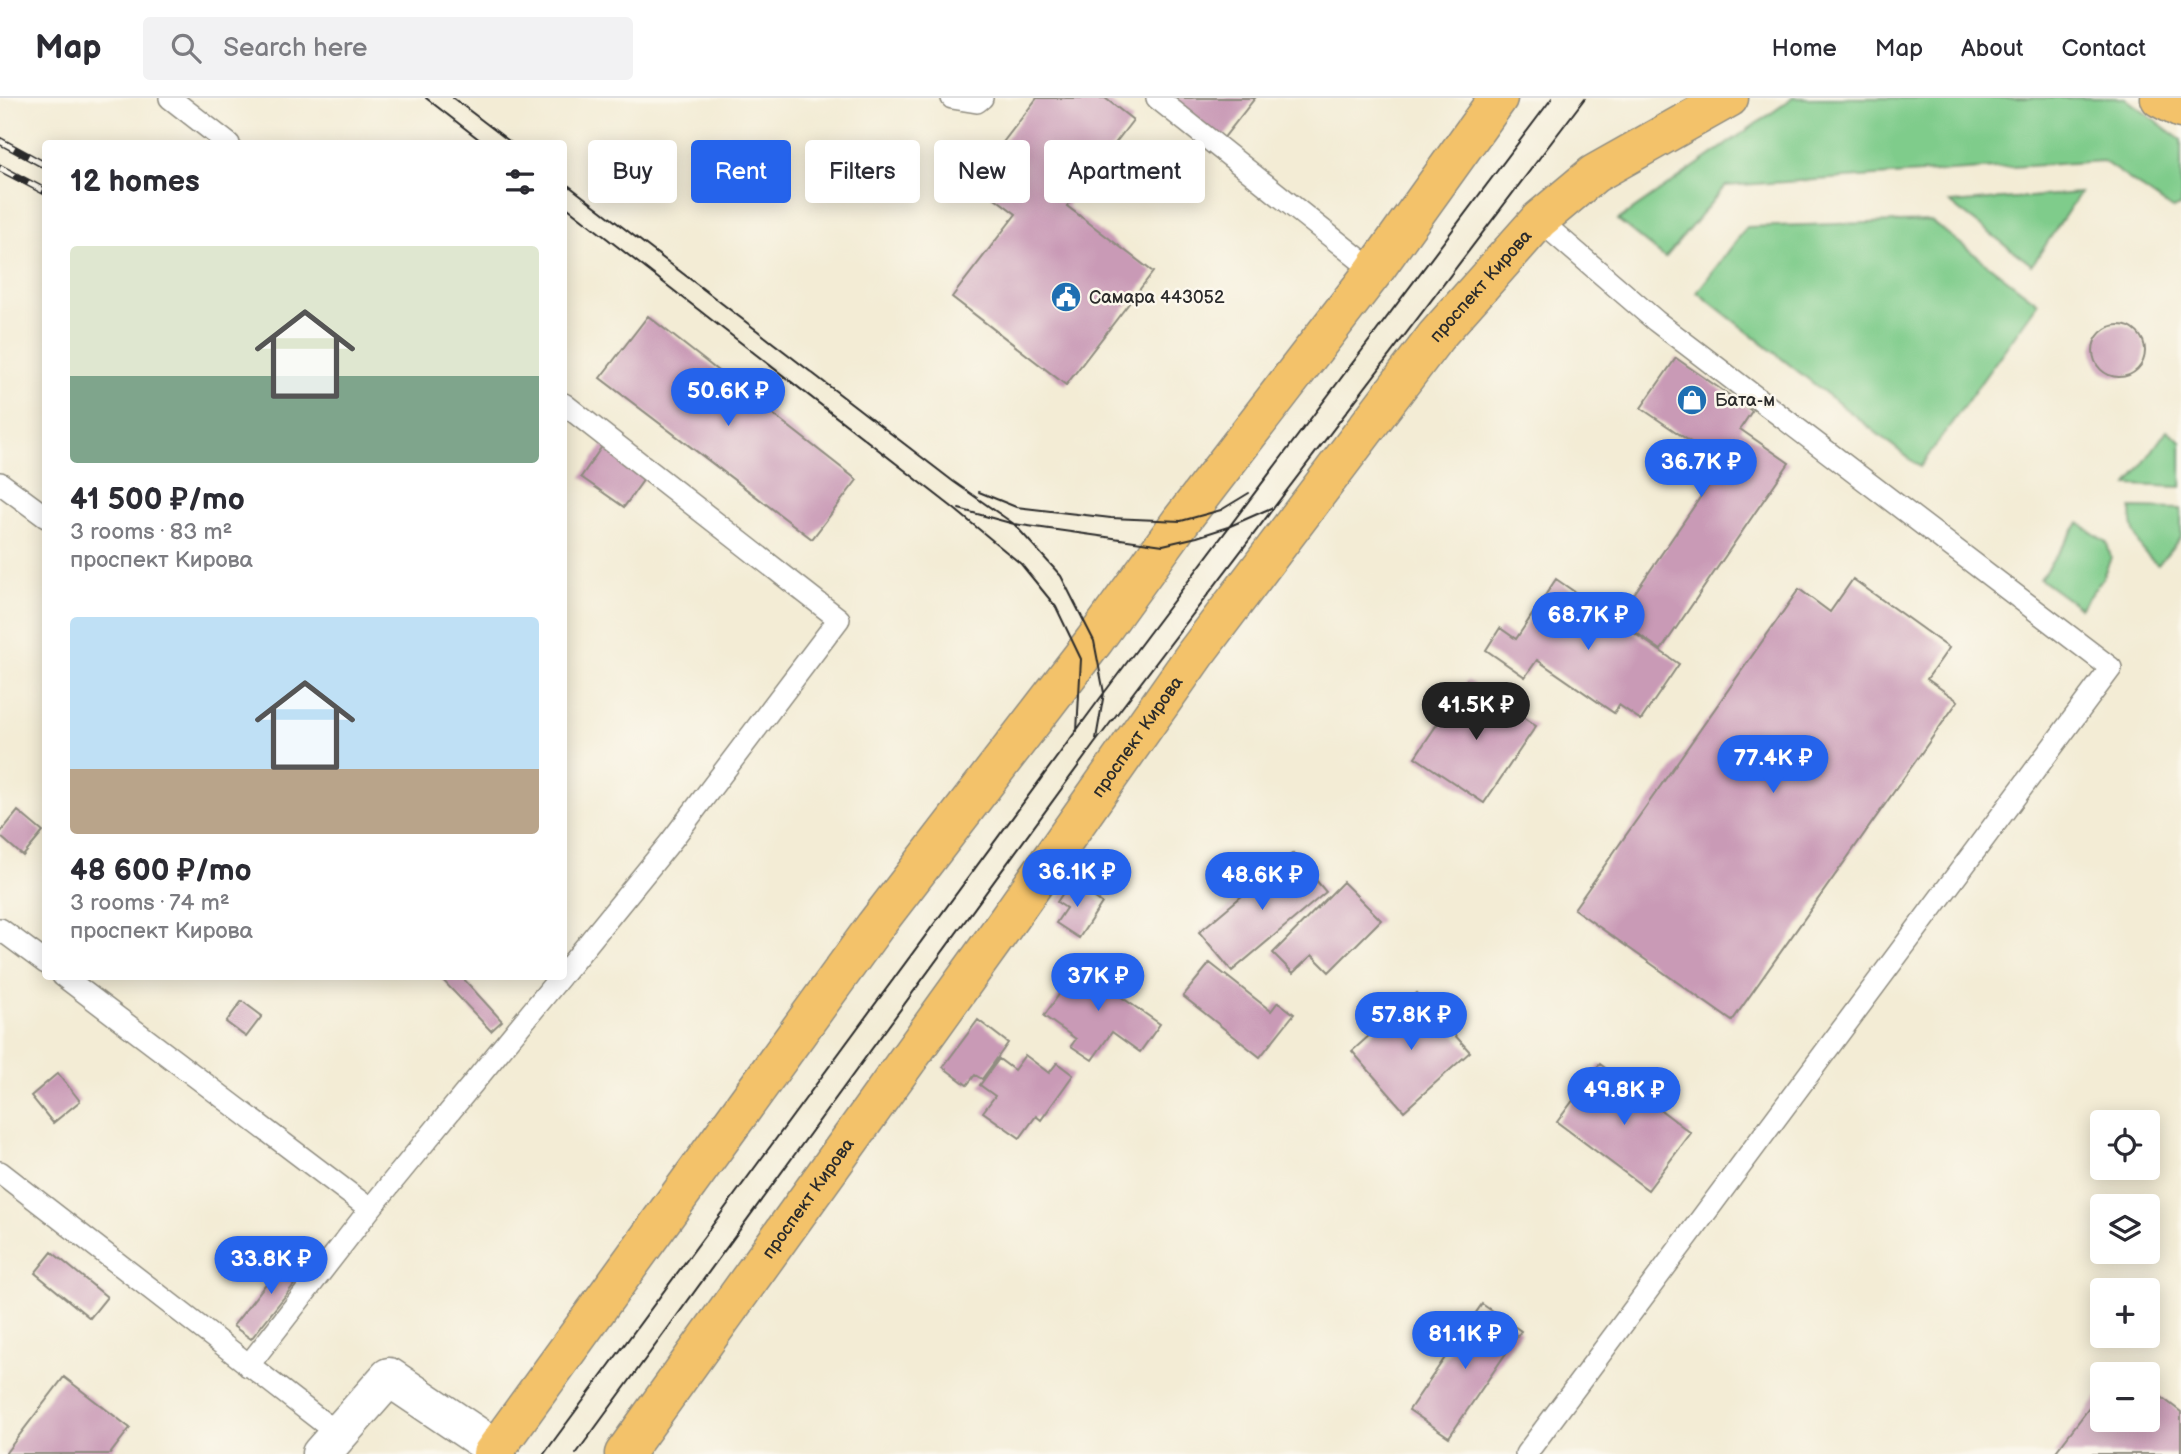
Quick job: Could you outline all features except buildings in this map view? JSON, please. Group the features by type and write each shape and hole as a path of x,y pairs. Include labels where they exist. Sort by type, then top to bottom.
{"main road":[{"path":"494,1452 875,926 1374,271 1498,98"},
{"name":"проспект Кирова","path":"624,1454 1003,928 1196,653 1436,336 1539,220 1594,174 1729,98"},
{"path":"2160,98 2181,109"},
{"path":"2175,98 2181,103"}],"street":[{"path":"330,1444 389,1377 494,1452"}],"lane":[{"path":"170,98 224,140"},
{"path":"952,98 977,102 982,98"},
{"path":"1157,98 1374,271"},
{"path":"1526,1454 2111,668 1656,321 1539,220"},
{"path":"567,406 839,619 672,841 567,969"},
{"path":"0,483 42,514"},
{"path":"0,929 42,960"},
{"path":"68,980 370,1209"},
{"path":"248,1366 370,1209 558,980"},
{"path":"0,1172 248,1366 330,1444"}],"green space":[{"path":"1793,98 2125,98 2181,140 2181,206 2172,209 2103,161 1725,186 1665,258 1618,220"},
{"path":"2080,193 2032,265 1950,203"},
{"path":"1931,221 2038,303 1920,467 1697,292 1747,227"},
{"path":"2167,430 2181,441 2181,487 2128,485"},
{"path":"2131,508 2181,509 2181,537 2158,565 2145,554 2137,540 2132,525"},
{"path":"2079,523 2107,543 2111,558 2102,579 2080,608 2040,579"}],"tram line":[{"path":"426,98 480,140"},
{"path":"453,98 508,140"},
{"path":"544,1454 1104,693 1552,98"},
{"path":"576,1454 1095,743 1585,98"},
{"path":"567,184 954,482 1014,524 1061,576 1094,641 1104,693 1096,739"},
{"path":"567,207 952,507 1021,564 1056,607 1081,659 1077,731"},
{"path":"979,492 1016,507 1111,518 1181,521 1221,510 1249,493"},
{"path":"959,509 1014,524 1163,545 1228,527 1271,508"}],"railway":[{"path":"0,141 42,164"},
{"path":"0,168 42,190"}],"place":[{"name":"Самара 443052","path":"1066,297"},
{"name":"Бата-м","path":"1692,400"}]}
